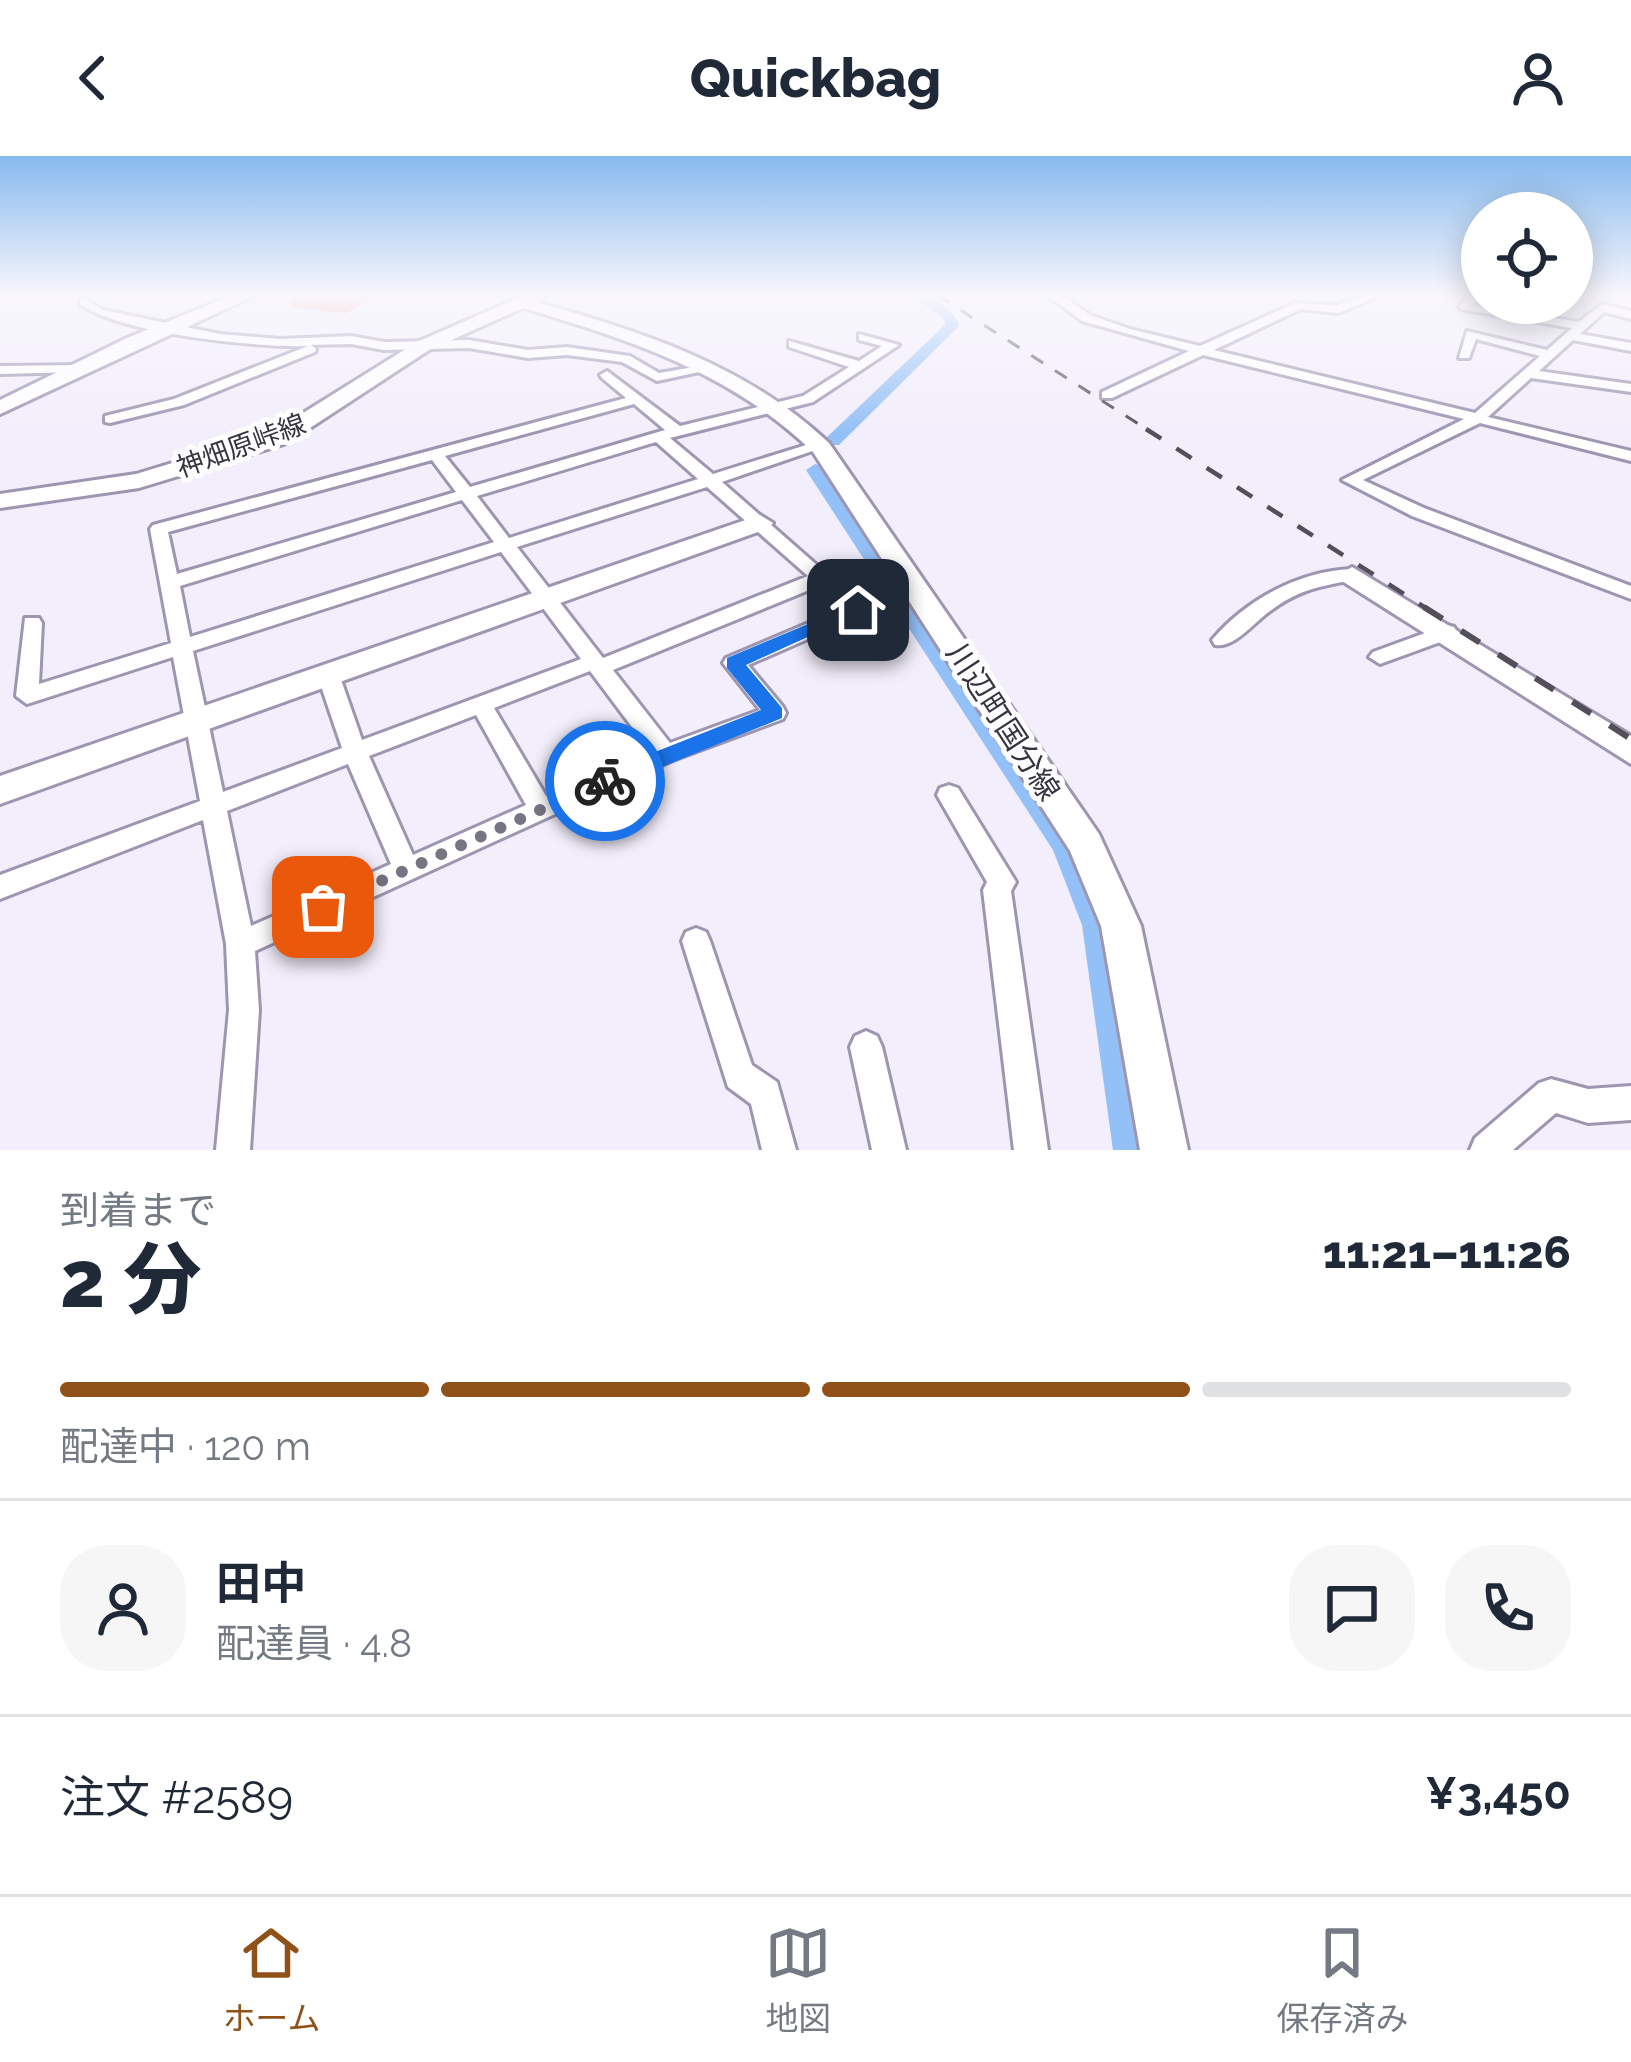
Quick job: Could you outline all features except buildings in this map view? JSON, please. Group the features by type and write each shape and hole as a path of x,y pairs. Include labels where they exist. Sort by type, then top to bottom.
{"street":[{"path":"0,408 137,341"},
{"path":"262,341 327,341"},
{"path":"110,419 179,402 333,341"},
{"path":"341,341 469,344 528,354 586,353 625,358 657,377 710,368"},
{"name":"神畑原峠線","path":"0,501 140,481 245,451 307,424 435,341"},
{"name":"川辺町国分線","path":"645,341 710,368 779,407 819,446 1086,845 1121,926 1164,1150"},
{"path":"169,583 468,492 818,394 893,345 879,341"},
{"path":"1167,341 1631,456"},
{"path":"1107,394 1222,341"},
{"path":"1464,356 1469,341"},
{"path":"1499,341 1550,355"},
{"path":"1565,341 1478,419 1350,479 1418,512 1631,593"},
{"path":"794,344 860,366"},
{"path":"0,370 77,368"},
{"path":"1532,374 1631,388"},
{"path":"239,944 665,754 775,713 734,663 858,610 711,478 637,399 607,375"},
{"path":"233,1150 244,1010 239,944 159,529 637,399"},
{"path":"32,623 27,696 819,446"},
{"path":"435,454 665,754"},
{"path":"0,790 760,523"},
{"path":"1222,640 1283,592 1339,574 1352,575 1631,752"},
{"path":"0,887 821,578"},
{"path":"1380,657 1447,632"},
{"path":"328,674 355,752 407,871"},
{"path":"482,704 542,809"},
{"path":"949,795 1002,882 997,890 1030,1150"},
{"path":"696,941 739,1076 765,1094 779,1150"},
{"path":"866,1047 889,1150"},
{"path":"1487,1150 1551,1095 1588,1106 1631,1103"}],"waterway":[{"path":"833,441 936,341"},
{"path":"815,470 1066,845 1098,925 1133,1150"}],"railway":[{"path":"1009,341 1151,432"},
{"path":"1146,429 1429,610"},
{"path":"1424,607 1631,739"}],"way so far":[{"path":"323,907 605,781"}],"route":[{"path":"605,781 775,713 734,663 858,610"}]}
